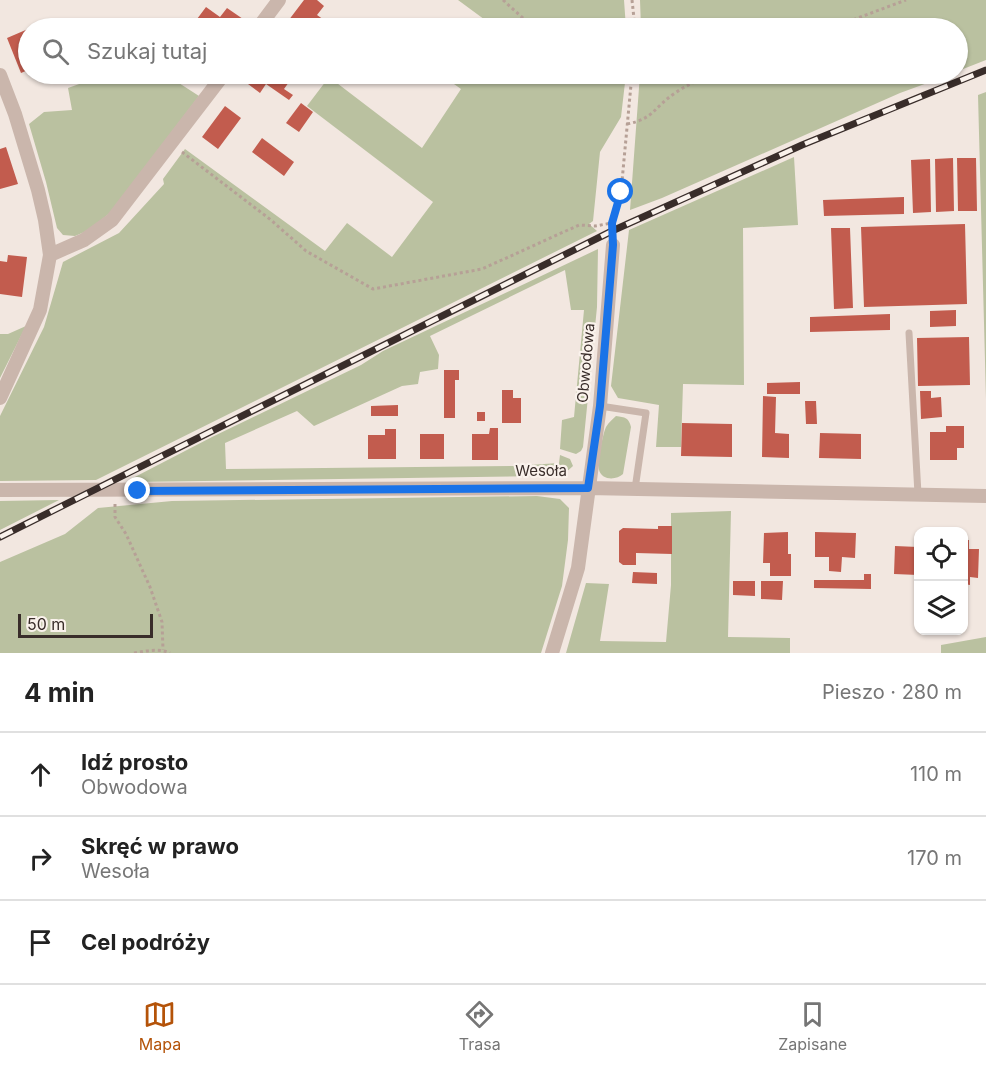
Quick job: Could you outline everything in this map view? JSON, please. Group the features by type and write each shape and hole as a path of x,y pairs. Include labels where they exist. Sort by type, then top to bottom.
{"street":[{"path":"266,18 279,0"},
{"path":"0,75 15,114 38,190 50,255 40,310 0,398"},
{"path":"50,255 84,240 112,220 216,84"},
{"name":"Obwodowa","path":"552,653 578,568 600,406 613,245"},
{"name":"Wesoła","path":"0,490 588,488 986,496"}],"lane":[{"path":"909,333 918,494"},
{"path":"600,406 646,413 635,489"}],"path":[{"path":"503,0 523,18"},
{"path":"632,0 634,18"},
{"path":"858,18 906,0"},
{"path":"613,245 612,223 621,192 631,84"},
{"path":"627,124 643,121 673,94 689,84"},
{"path":"171,144 271,220 306,251 373,289 483,269 579,225 595,226 612,223"},
{"path":"115,490 115,516 126,534 150,587 162,622 164,650"},
{"path":"134,653 153,650 164,650 170,653"}],"green space":[{"path":"458,0 624,0 625,18 482,18"},
{"path":"640,0 986,0 986,60 968,67 968,18 641,18"},
{"path":"79,84 180,84 199,96 110,213 87,231 75,236 63,235 57,228 29,124 44,112 72,110 68,88"},
{"path":"324,84 338,84 422,148 461,89 454,84 625,84 621,117 600,152 593,221 589,224 597,231 96,480 0,481 0,416 44,327 63,262 119,233 164,184 163,179 185,149 325,251 347,223 392,257 433,202 307,106"},
{"path":"639,84 925,84 662,198 630,210"},
{"path":"986,92 986,399 978,95"},
{"path":"794,157 798,225 743,228 744,385 683,384 681,447 656,447 659,405 618,398 611,386 629,230"},
{"path":"598,249 597,307 583,447 576,454 560,449 562,420 574,417 584,310 571,310 565,270 430,336 439,355 438,369 420,372 418,384 402,386 314,426 297,411 225,443 226,469 514,466 559,463 560,455 570,459 573,466 563,475 134,482 129,480 361,365 383,351"},
{"path":"26,326 0,378 0,334 8,334"},
{"path":"616,416 626,418 631,427 623,474 606,478 599,470 602,441 606,427"},
{"path":"537,496 560,499 569,508 568,540 562,586 541,653 0,653 0,562 65,534 98,508 172,501"},
{"path":"59,500 0,530 0,501"},
{"path":"731,511 728,637 790,638 790,653 566,653 586,583 609,584 600,641 666,642 671,585 671,513"},
{"path":"986,637 986,653 941,653 941,645"}],"building":[{"path":"304,0 317,0 324,6 317,15 321,18 290,18"},
{"path":"206,7 220,17 227,8 242,18 198,18"},
{"path":"18,33 18,66 7,38"},
{"path":"248,84 266,84 260,93"},
{"path":"266,84 288,84 284,89 293,95 289,100"},
{"path":"301,103 313,112 299,132 286,123"},
{"path":"225,106 241,118 218,149 202,137"},
{"path":"262,138 294,162 284,176 252,152"},
{"path":"6,147 18,184 0,189 0,149"},
{"path":"953,158 954,211 936,212 935,159"},
{"path":"957,158 976,158 977,211 958,211"},
{"path":"930,159 931,212 913,213 911,160"},
{"path":"904,197 904,214 824,216 823,200"},
{"path":"965,224 967,304 864,307 861,227"},
{"path":"831,228 850,228 853,308 834,309"},
{"path":"8,255 27,257 22,297 0,294 0,261 7,262"},
{"path":"956,310 956,326 930,327 930,311"},
{"path":"890,314 890,330 810,332 810,317"},
{"path":"969,337 970,385 918,386 917,338"},
{"path":"444,370 459,370 459,380 455,380 455,418 444,418"},
{"path":"800,382 800,394 767,394 767,383"},
{"path":"502,390 513,390 513,398 521,398 521,423 502,423"},
{"path":"920,391 931,391 931,398 941,397 942,417 921,419"},
{"path":"763,396 776,397 775,433 789,434 789,458 762,457"},
{"path":"805,401 816,401 817,424 806,424"},
{"path":"398,405 398,416 371,416 371,406"},
{"path":"477,412 485,412 485,421 477,421"},
{"path":"682,423 732,424 732,457 681,456"},
{"path":"946,426 964,426 964,448 957,448 957,460 930,460 930,432 946,432"},
{"path":"490,428 498,428 498,460 472,460 472,434 489,434"},
{"path":"385,429 396,429 396,459 368,459 368,435 385,435"},
{"path":"820,433 861,434 861,459 819,458"},
{"path":"420,434 444,434 444,459 420,459"},
{"path":"658,526 672,526 672,554 636,553 636,565 623,565 619,562 619,531 623,528 658,529"},
{"path":"788,532 791,576 770,576 770,563 763,563 764,533"},
{"path":"815,532 856,533 855,558 842,557 841,572 829,571 829,557 815,557"},
{"path":"968,540 969,549 979,549 978,578 970,577 970,585 968,585"},
{"path":"895,546 914,547 914,575 894,574"},
{"path":"633,572 657,573 657,584 632,583"},
{"path":"864,574 871,574 871,589 814,588 814,580 864,580"},
{"path":"733,581 755,581 755,596 733,595"},
{"path":"761,581 783,581 782,600 761,599"}],"railway":[{"path":"968,77 986,70"},
{"path":"0,537 612,231 802,145 952,84"}],"route":[{"path":"138,491 588,488 600,406 613,245 612,223 621,192"}]}
